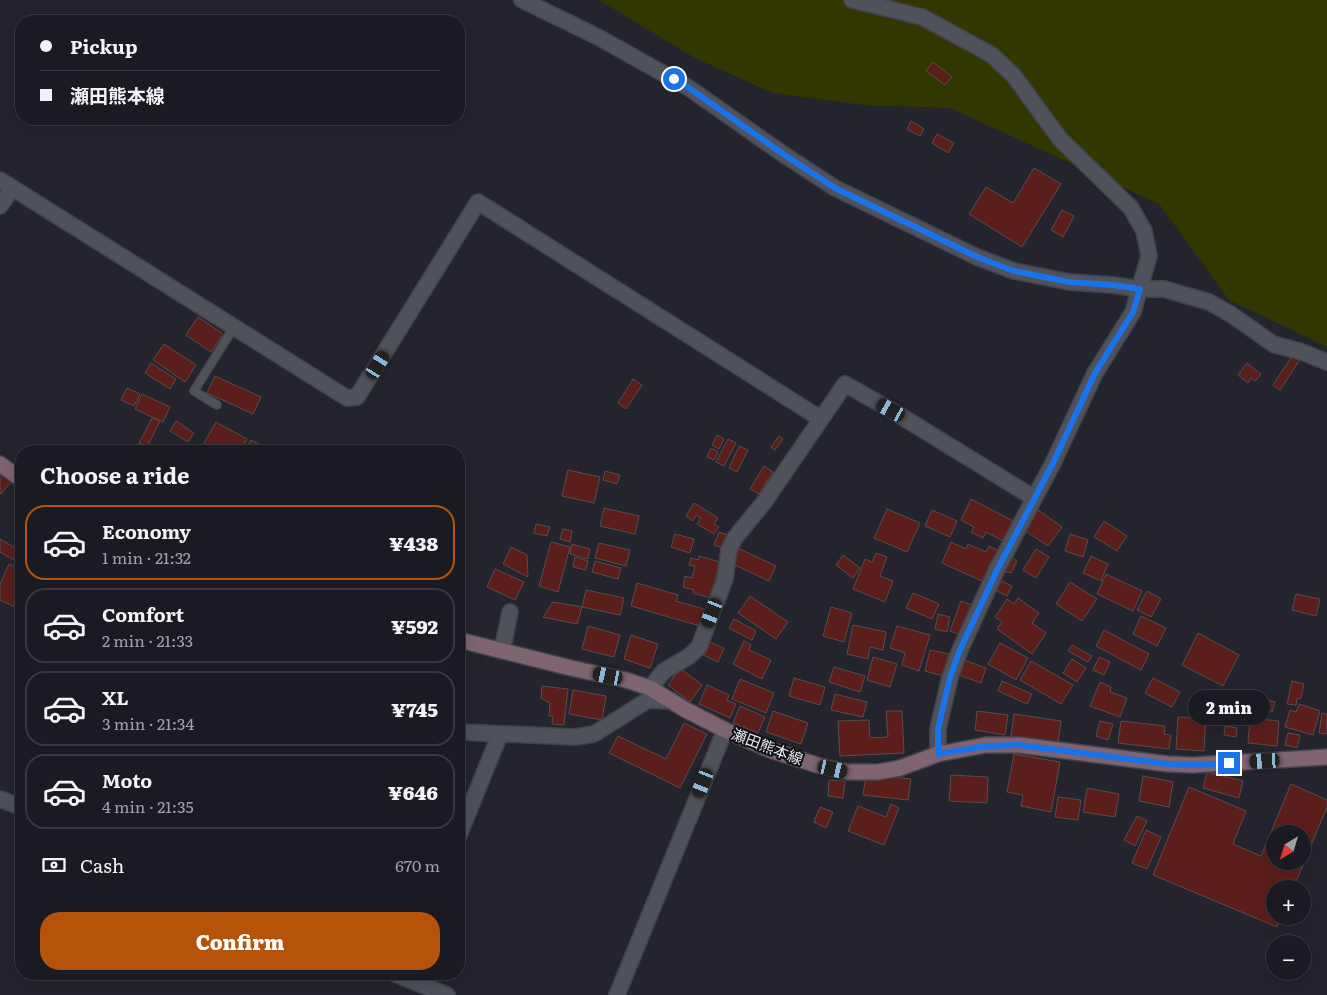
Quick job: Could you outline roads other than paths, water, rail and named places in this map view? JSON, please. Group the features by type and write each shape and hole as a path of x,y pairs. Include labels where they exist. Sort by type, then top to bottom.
{"main road":[{"path":"0,464 15,475"},
{"name":"瀬田熊本線","path":"465,642 626,680 650,688 725,730 770,750 817,765 848,772 878,772 900,768 938,754 986,746 1019,745 1193,765 1327,758"}],"street":[{"path":"522,0 598,37 681,83 835,188 977,257 1014,271 1069,282 1140,289 1164,289 1209,302 1232,315 1273,344 1302,352 1327,362"},
{"path":"852,0 922,17 992,55 1014,76 1060,139 1131,208 1144,231 1149,256 1133,312 1095,373 997,570 960,650 950,677 938,729 938,754"},
{"path":"0,206 6,184 347,398 358,397 478,202 821,419"},
{"path":"650,688 664,671 688,657 699,647 725,579 729,550 734,539 765,501 845,384 1034,498"},
{"path":"502,651 510,612"},
{"path":"465,732 576,736 594,734 648,700 672,701"},
{"path":"617,995 725,730"},
{"path":"465,820 500,734"},
{"path":"0,799 15,805"},
{"path":"411,980 447,995"}],"lane":[{"path":"217,405 194,390 234,327"}]}
